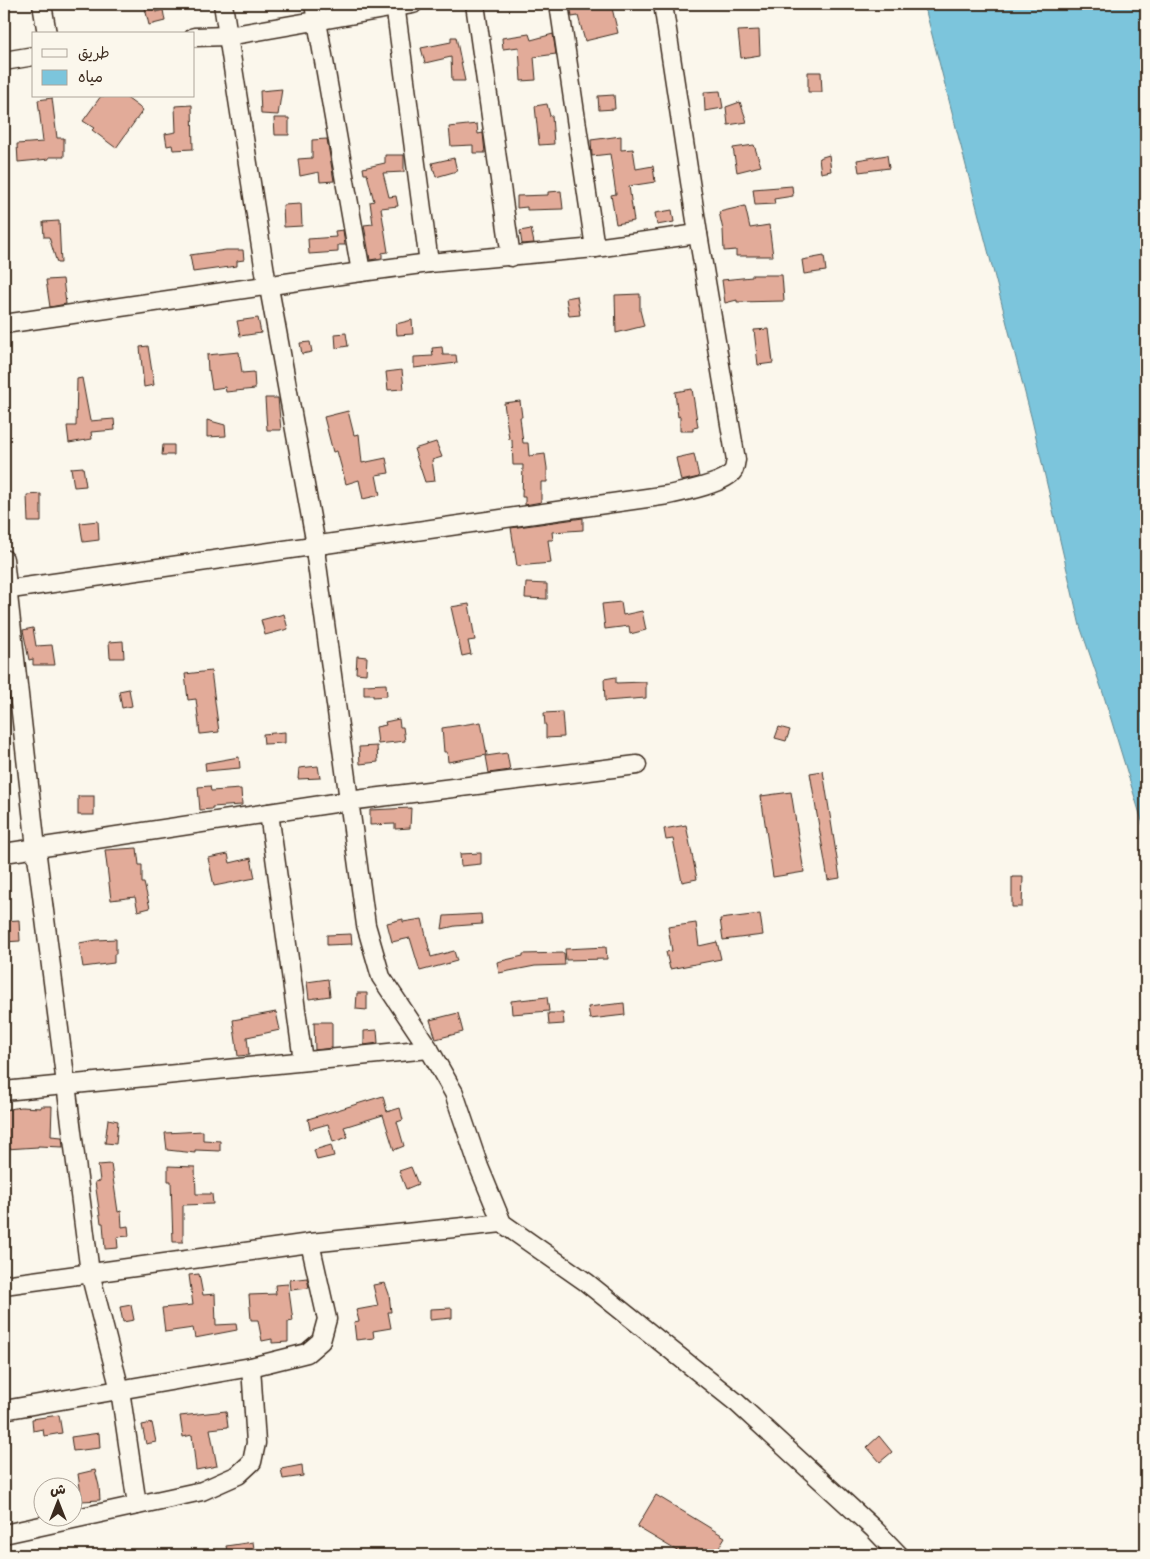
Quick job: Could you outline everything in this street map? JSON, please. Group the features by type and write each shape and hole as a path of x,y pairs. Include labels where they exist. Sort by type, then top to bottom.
{"street":[{"path":"42,4 47,32"},
{"path":"223,4 267,285 316,545 348,801 366,925 381,977 429,1049 454,1093 479,1167 502,1223 586,1282 738,1403 899,1555"},
{"path":"195,37 228,36 315,12 413,4"},
{"path":"474,4 511,257"},
{"path":"559,4 594,248"},
{"path":"6,590 668,495 692,490 726,478 734,471 736,460 698,234 663,4"},
{"path":"395,5 429,263"},
{"path":"315,12 361,272"},
{"path":"4,61 32,56"},
{"path":"4,324 429,263 511,257 698,234"},
{"path":"4,559 36,848 90,1273 120,1390 137,1505"},
{"path":"4,853 348,801 637,765"},
{"path":"269,813 303,1061"},
{"path":"4,1091 429,1049"},
{"path":"4,1285 310,1242 502,1223"},
{"path":"4,1410 251,1367 307,1353 321,1340 327,1319 310,1242"},
{"path":"4,1534 202,1491 238,1476 252,1462 256,1443 251,1367"}],"water":[{"path":"924,4 1146,4 1146,834 1103,693 1080,626 1032,420"}],"building":[{"path":"144,4 154,4 156,12 163,10 165,21 149,25"},
{"path":"570,4 611,4 618,33 585,41 578,16 572,17"},
{"path":"759,30 760,55 741,58 738,31"},
{"path":"529,34 531,40 553,34 556,54 534,57 536,80 521,81 519,47 503,49 502,38"},
{"path":"451,37 456,37 465,81 452,81 451,57 425,63 421,48 451,42"},
{"path":"808,72 821,72 822,92 808,92"},
{"path":"282,89 278,115 261,114 260,91"},
{"path":"720,91 723,108 705,111 704,92"},
{"path":"614,95 615,109 599,110 598,96"},
{"path":"52,98 57,138 64,138 64,157 49,157 49,159 18,162 17,144 43,142 38,100"},
{"path":"100,98 127,98 143,110 116,148 92,130 94,128 83,121"},
{"path":"740,102 747,122 728,125 726,107"},
{"path":"547,104 550,116 552,116 554,144 539,145 535,106"},
{"path":"192,105 193,149 173,150 172,145 167,146 165,134 176,132 175,106"},
{"path":"274,118 289,118 289,135 275,135"},
{"path":"477,124 478,134 483,133 485,153 473,153 473,145 451,146 449,127"},
{"path":"621,136 621,150 633,149 636,169 653,166 655,182 629,186 634,221 616,224 611,195 616,194 610,154 592,156 591,140"},
{"path":"327,139 334,181 320,182 319,172 300,176 298,159 312,158 312,140"},
{"path":"754,145 761,166 737,172 733,148"},
{"path":"385,155 404,155 404,172 383,173 389,197 396,196 398,206 381,208 388,252 382,253 382,258 370,260 364,225 373,224 370,202 374,201 367,174 364,174 363,168 385,163"},
{"path":"829,155 831,171 821,173 819,158"},
{"path":"887,155 889,168 859,172 857,160"},
{"path":"454,158 457,171 436,177 432,163"},
{"path":"792,186 793,196 774,199 775,204 755,205 753,189"},
{"path":"561,191 563,209 527,210 527,207 517,208 517,196 548,195 548,192"},
{"path":"301,204 302,226 284,227 283,205"},
{"path":"745,206 750,228 769,225 773,256 736,256 736,250 724,251 723,230 719,212"},
{"path":"672,210 674,222 657,225 655,213"},
{"path":"59,221 61,263 57,263 49,237 44,237 43,222"},
{"path":"531,229 534,243 522,244 520,231"},
{"path":"343,230 345,245 338,245 338,252 309,254 308,239 336,237 335,231"},
{"path":"226,250 243,250 244,260 237,261 237,266 193,272 190,255"},
{"path":"824,256 826,271 804,274 802,260"},
{"path":"752,275 782,275 784,301 737,302 737,300 725,303 722,280 752,277"},
{"path":"63,279 66,304 50,307 46,280"},
{"path":"640,294 640,310 644,326 616,333 615,295"},
{"path":"577,296 580,315 569,316 566,298"},
{"path":"258,318 261,333 240,336 237,321"},
{"path":"412,320 413,334 397,335 396,324"},
{"path":"769,329 773,363 758,365 754,330"},
{"path":"346,333 348,346 336,348 335,334"},
{"path":"310,342 312,352 302,354 300,343"},
{"path":"148,346 154,385 144,387 140,347"},
{"path":"442,347 443,355 456,355 457,363 414,368 414,357 433,356 432,348"},
{"path":"239,352 242,373 254,372 255,389 226,392 225,387 212,389 207,355"},
{"path":"402,370 404,389 388,390 386,372"},
{"path":"82,378 90,421 114,419 115,430 91,432 92,439 69,443 67,426 76,426 77,379"},
{"path":"692,389 698,427 693,428 693,431 680,431 680,416 678,417 675,392"},
{"path":"265,398 278,398 281,430 267,430"},
{"path":"520,401 523,443 528,443 529,456 545,454 547,468 547,482 541,482 541,502 525,505 525,497 522,497 523,465 513,465 512,440 509,439 504,403"},
{"path":"348,411 354,435 359,434 362,463 386,458 389,473 376,475 380,495 363,499 359,480 346,484 337,451 333,452 324,417"},
{"path":"207,420 225,425 226,436 207,437"},
{"path":"436,442 442,457 432,460 435,481 425,482 414,449"},
{"path":"163,445 174,445 174,455 162,455"},
{"path":"694,454 699,477 681,481 676,458"},
{"path":"83,467 86,486 74,487 71,468"},
{"path":"41,494 41,522 28,522 27,495"},
{"path":"583,518 583,530 552,532 553,540 548,540 551,563 517,566 511,528"},
{"path":"98,521 99,540 83,542 80,523"},
{"path":"526,583 547,584 547,599 525,598"},
{"path":"621,602 623,615 642,611 646,630 630,634 629,626 605,629 602,604"},
{"path":"469,604 475,640 468,641 471,654 462,656 451,607"},
{"path":"284,614 288,629 265,635 261,620"},
{"path":"33,628 36,646 52,645 55,665 33,665 33,659 29,660 23,630"},
{"path":"123,641 124,658 110,658 109,642"},
{"path":"357,656 367,657 366,674 356,673"},
{"path":"211,671 219,732 200,734 196,699 188,700 185,674"},
{"path":"616,677 616,683 646,682 646,698 605,701 604,679"},
{"path":"386,684 387,696 373,697 373,695 364,695 364,685"},
{"path":"129,689 132,706 122,708 119,691"},
{"path":"562,712 564,737 546,738 544,713"},
{"path":"399,719 400,727 403,727 405,741 378,744 376,727 386,725 385,722"},
{"path":"481,722 487,755 448,762 447,752 444,752 442,728"},
{"path":"779,727 790,730 786,741 775,738"},
{"path":"285,732 285,743 264,744 263,734"},
{"path":"377,746 378,762 360,764 359,747"},
{"path":"507,753 510,770 489,773 486,756"},
{"path":"239,757 240,768 206,771 205,763"},
{"path":"318,766 320,778 298,779 299,768"},
{"path":"823,771 840,878 828,880 810,773"},
{"path":"210,786 211,791 241,789 242,805 212,807 212,809 200,810 198,787"},
{"path":"791,792 804,872 773,877 761,796"},
{"path":"78,796 94,796 94,815 78,815"},
{"path":"411,808 410,828 395,829 395,824 370,825 370,810"},
{"path":"686,825 697,879 682,882 673,839 666,840 664,829"},
{"path":"137,848 139,865 142,865 142,883 144,883 150,908 138,911 135,897 111,900 105,850"},
{"path":"481,853 481,864 461,866 460,854"},
{"path":"228,854 230,863 251,858 255,878 214,886 208,858"},
{"path":"1012,877 1023,877 1022,907 1012,907"},
{"path":"481,914 482,924 442,929 444,916"},
{"path":"760,914 763,935 723,940 720,919"},
{"path":"403,919 403,922 422,919 431,957 454,951 457,961 420,971 410,938 392,942 387,923"},
{"path":"19,920 20,941 4,942 4,921"},
{"path":"696,923 699,946 717,942 721,959 670,969 666,952 672,951 668,927"},
{"path":"351,934 352,944 327,945 327,935"},
{"path":"116,939 114,963 83,967 79,943"},
{"path":"606,947 607,959 566,960 565,949"},
{"path":"564,953 565,965 535,966 499,973 497,962 523,956 523,954"},
{"path":"328,979 330,996 309,999 307,982"},
{"path":"357,993 367,993 367,1010 356,1009"},
{"path":"547,997 549,1011 512,1014 511,1001"},
{"path":"624,1003 625,1015 590,1019 588,1007"},
{"path":"276,1012 280,1030 247,1037 249,1055 238,1056 233,1020"},
{"path":"458,1013 463,1032 436,1039 430,1020"},
{"path":"548,1013 563,1013 564,1024 549,1025"},
{"path":"314,1022 332,1022 332,1048 315,1050"},
{"path":"377,1030 378,1043 364,1045 364,1031"},
{"path":"383,1096 387,1112 400,1108 403,1120 397,1122 404,1146 394,1150 383,1115 344,1127 348,1137 333,1142 328,1124 310,1129 308,1119"},
{"path":"41,1106 52,1106 51,1136 62,1137 63,1147 38,1146 6,1149 4,1110 21,1107 41,1108"},
{"path":"108,1119 118,1121 116,1144 105,1143"},
{"path":"203,1131 203,1140 220,1141 220,1151 195,1150 195,1153 167,1150 165,1133"},
{"path":"331,1145 334,1156 317,1160 314,1150"},
{"path":"111,1164 118,1212 121,1211 122,1227 128,1226 129,1236 117,1237 118,1248 105,1249 103,1223 101,1223 95,1182 100,1181 98,1165"},
{"path":"168,1166 195,1167 196,1194 212,1194 213,1204 183,1205 183,1242 173,1242 171,1181 168,1181"},
{"path":"411,1167 418,1184 406,1189 399,1171"},
{"path":"199,1274 203,1295 215,1294 216,1325 236,1324 237,1330 195,1338 193,1328 165,1332 162,1308 193,1305 189,1275"},
{"path":"307,1278 309,1288 291,1290 290,1280"},
{"path":"385,1283 389,1294 391,1312 388,1312 391,1328 373,1331 374,1338 356,1340 354,1322 359,1321 356,1310 378,1306 373,1285"},
{"path":"288,1284 293,1321 288,1322 288,1342 272,1343 272,1339 262,1341 258,1320 251,1320 249,1295 276,1294 275,1285"},
{"path":"131,1305 134,1320 123,1322 120,1307"},
{"path":"452,1308 452,1318 430,1320 430,1309"},
{"path":"226,1411 228,1427 210,1429 217,1466 196,1470 192,1435 183,1437 180,1416"},
{"path":"59,1415 62,1433 44,1436 43,1429 33,1431 32,1419"},
{"path":"152,1423 156,1442 146,1444 142,1425"},
{"path":"99,1433 100,1448 73,1451 71,1437"},
{"path":"879,1436 892,1452 880,1462 867,1447"},
{"path":"302,1465 303,1476 283,1479 281,1469"},
{"path":"95,1470 100,1500 82,1501 82,1476 78,1476 78,1474"},
{"path":"656,1495 725,1537 714,1555 684,1555 637,1527"},
{"path":"253,1542 255,1555 228,1555 226,1546"}]}
